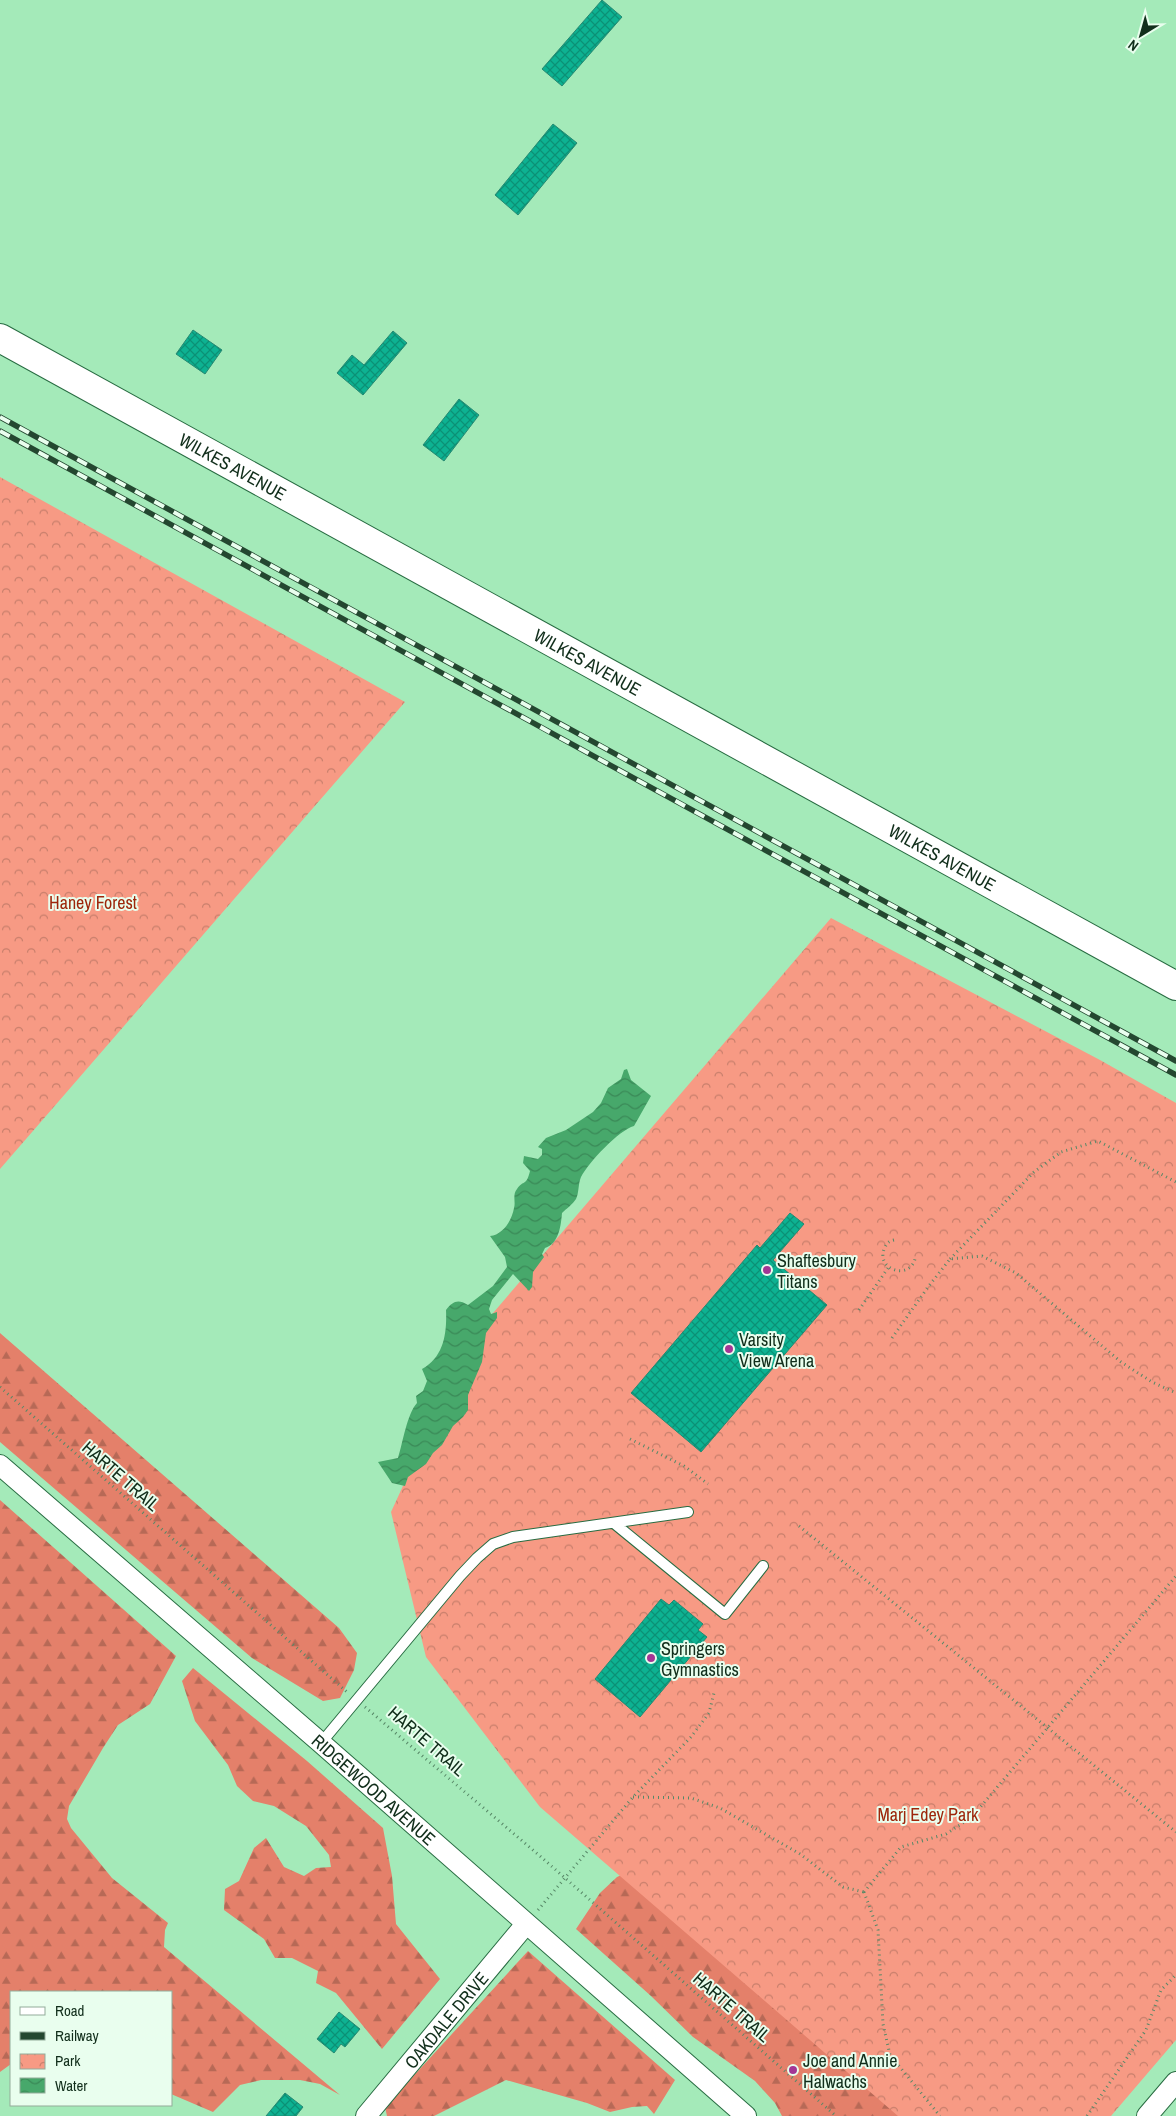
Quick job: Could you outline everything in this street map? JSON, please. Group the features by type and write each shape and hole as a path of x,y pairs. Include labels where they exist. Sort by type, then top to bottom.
{"main road":[{"name":"WILKES AVENUE","path":"0,338 1176,986"}],"street":[{"name":"RIDGEWOOD AVENUE","path":"0,1465 321,1743 746,2116"},
{"name":"OAKDALE DRIVE","path":"366,2116 526,1924"},
{"path":"1147,2116 1176,2082"}],"lane":[{"path":"321,1743 464,1571 493,1544 523,1534 615,1524 688,1512"},
{"path":"615,1524 725,1614 763,1566"}],"path":[{"path":"892,1338 950,1259 1034,1172 1061,1152 1098,1141 1176,1182"},
{"path":"894,1240 887,1244 883,1252 888,1268 906,1270 911,1267 915,1259"},
{"path":"950,1259 982,1256 1016,1273 1121,1362 1152,1382 1176,1393"},
{"path":"859,1310 888,1268"},
{"name":"HARTE TRAIL","path":"0,1387 356,1700 525,1843 836,2116"},
{"path":"630,1439 684,1466 708,1484"},
{"path":"799,1526 1176,1832"},
{"path":"864,1892 901,1847 946,1834 972,1817 1176,1576"},
{"path":"526,1924 633,1797 691,1737 709,1713 714,1693"},
{"path":"633,1797 691,1798 720,1808 800,1854 842,1887 864,1892"},
{"path":"864,1892 878,1930 883,2024 890,2055 940,2116"},
{"path":"1087,2116 1146,2030 1161,1990 1176,1975"}],"green space":[{"name":"Haney Forest","path":"0,477 405,702 0,1169"},
{"name":"Marj Edey Park","path":"831,918 1100,1060 1176,1103 1176,2040 1111,2116 898,2116 540,1807 426,1657 391,1512 470,1340"},
{"path":"0,1333 339,1628 357,1653 354,1670 340,1698 323,1701 252,1658 0,1442"},
{"path":"0,1500 176,1656 150,1704 118,1725 103,1748 69,1806 67,1819 71,1828 112,1878 168,1923 165,1930 164,1947 340,2095 320,2084 300,2080 261,2080 240,2085 213,2112 172,2094 172,1991 10,1991 10,2065 0,2072"},
{"path":"193,1668 307,1761 383,1828 392,1876 396,1924 440,1979 382,2049 336,1993 316,1983 318,1971 292,1958 275,1958 264,1939 224,1910 225,1889 239,1881 254,1848 266,1838 284,1867 304,1876 316,1868 331,1867 329,1855 306,1826 274,1806 253,1801 237,1786 228,1765 195,1721 182,1681"},
{"path":"655,1859 906,2116 782,2116 775,2103 755,2081 693,2037 651,1996 576,1929 600,1893 617,1877"},
{"path":"528,1951 675,2080 654,2114 647,2106 610,2112 587,2103 506,2080 434,2116 387,2116 385,2107"}],"water":[{"path":"627,1069 631,1080 651,1096 634,1126 613,1140 597,1155 581,1177 576,1199 562,1213 560,1228 556,1238 550,1246 545,1248 542,1254 544,1257 533,1272 532,1287 529,1291 513,1274 492,1300 489,1309 491,1314 497,1312 497,1318 486,1333 482,1362 468,1395 468,1410 453,1426 442,1445 433,1453 426,1464 408,1477 405,1486 392,1483 378,1462 398,1458 408,1421 417,1403 416,1396 423,1391 427,1381 422,1369 435,1358 443,1344 446,1310 456,1302 468,1305 493,1286 507,1267 505,1257 490,1236 499,1233 506,1226 511,1217 516,1191 529,1176 530,1171 523,1163 524,1156 538,1159 542,1155 542,1149 538,1147 546,1138 566,1130 593,1112 601,1103 608,1088 621,1079 624,1070"}],"building":[{"path":"602,0 622,17 562,86 542,69"},
{"path":"553,124 577,143 518,215 495,195"},
{"path":"193,330 222,350 205,374 176,354"},
{"path":"393,331 407,343 363,395 337,373 352,355 364,365"},
{"path":"459,399 479,415 444,461 423,445"},
{"name":"Varsity View Arena","path":"790,1213 804,1224 773,1260 827,1305 701,1452 631,1393 757,1245 760,1248"},
{"name":"Springers Gymnastics","path":"661,1599 669,1605 674,1600 703,1624 698,1630 707,1637 640,1717 595,1679"},
{"path":"339,2012 360,2029 345,2047 341,2044 334,2053 317,2039"},
{"path":"285,2093 303,2107 296,2116 266,2116"}],"railway":[{"path":"0,417 1176,1061"},
{"path":"0,431 1176,1075"}],"place":[{"name":"Shaftesbury Titans","path":"767,1270"},
{"name":"Varsity View Arena","path":"729,1349"},
{"name":"Springers Gymnastics","path":"651,1658"},
{"name":"Joe and Annie Halwachs","path":"793,2070"}]}
